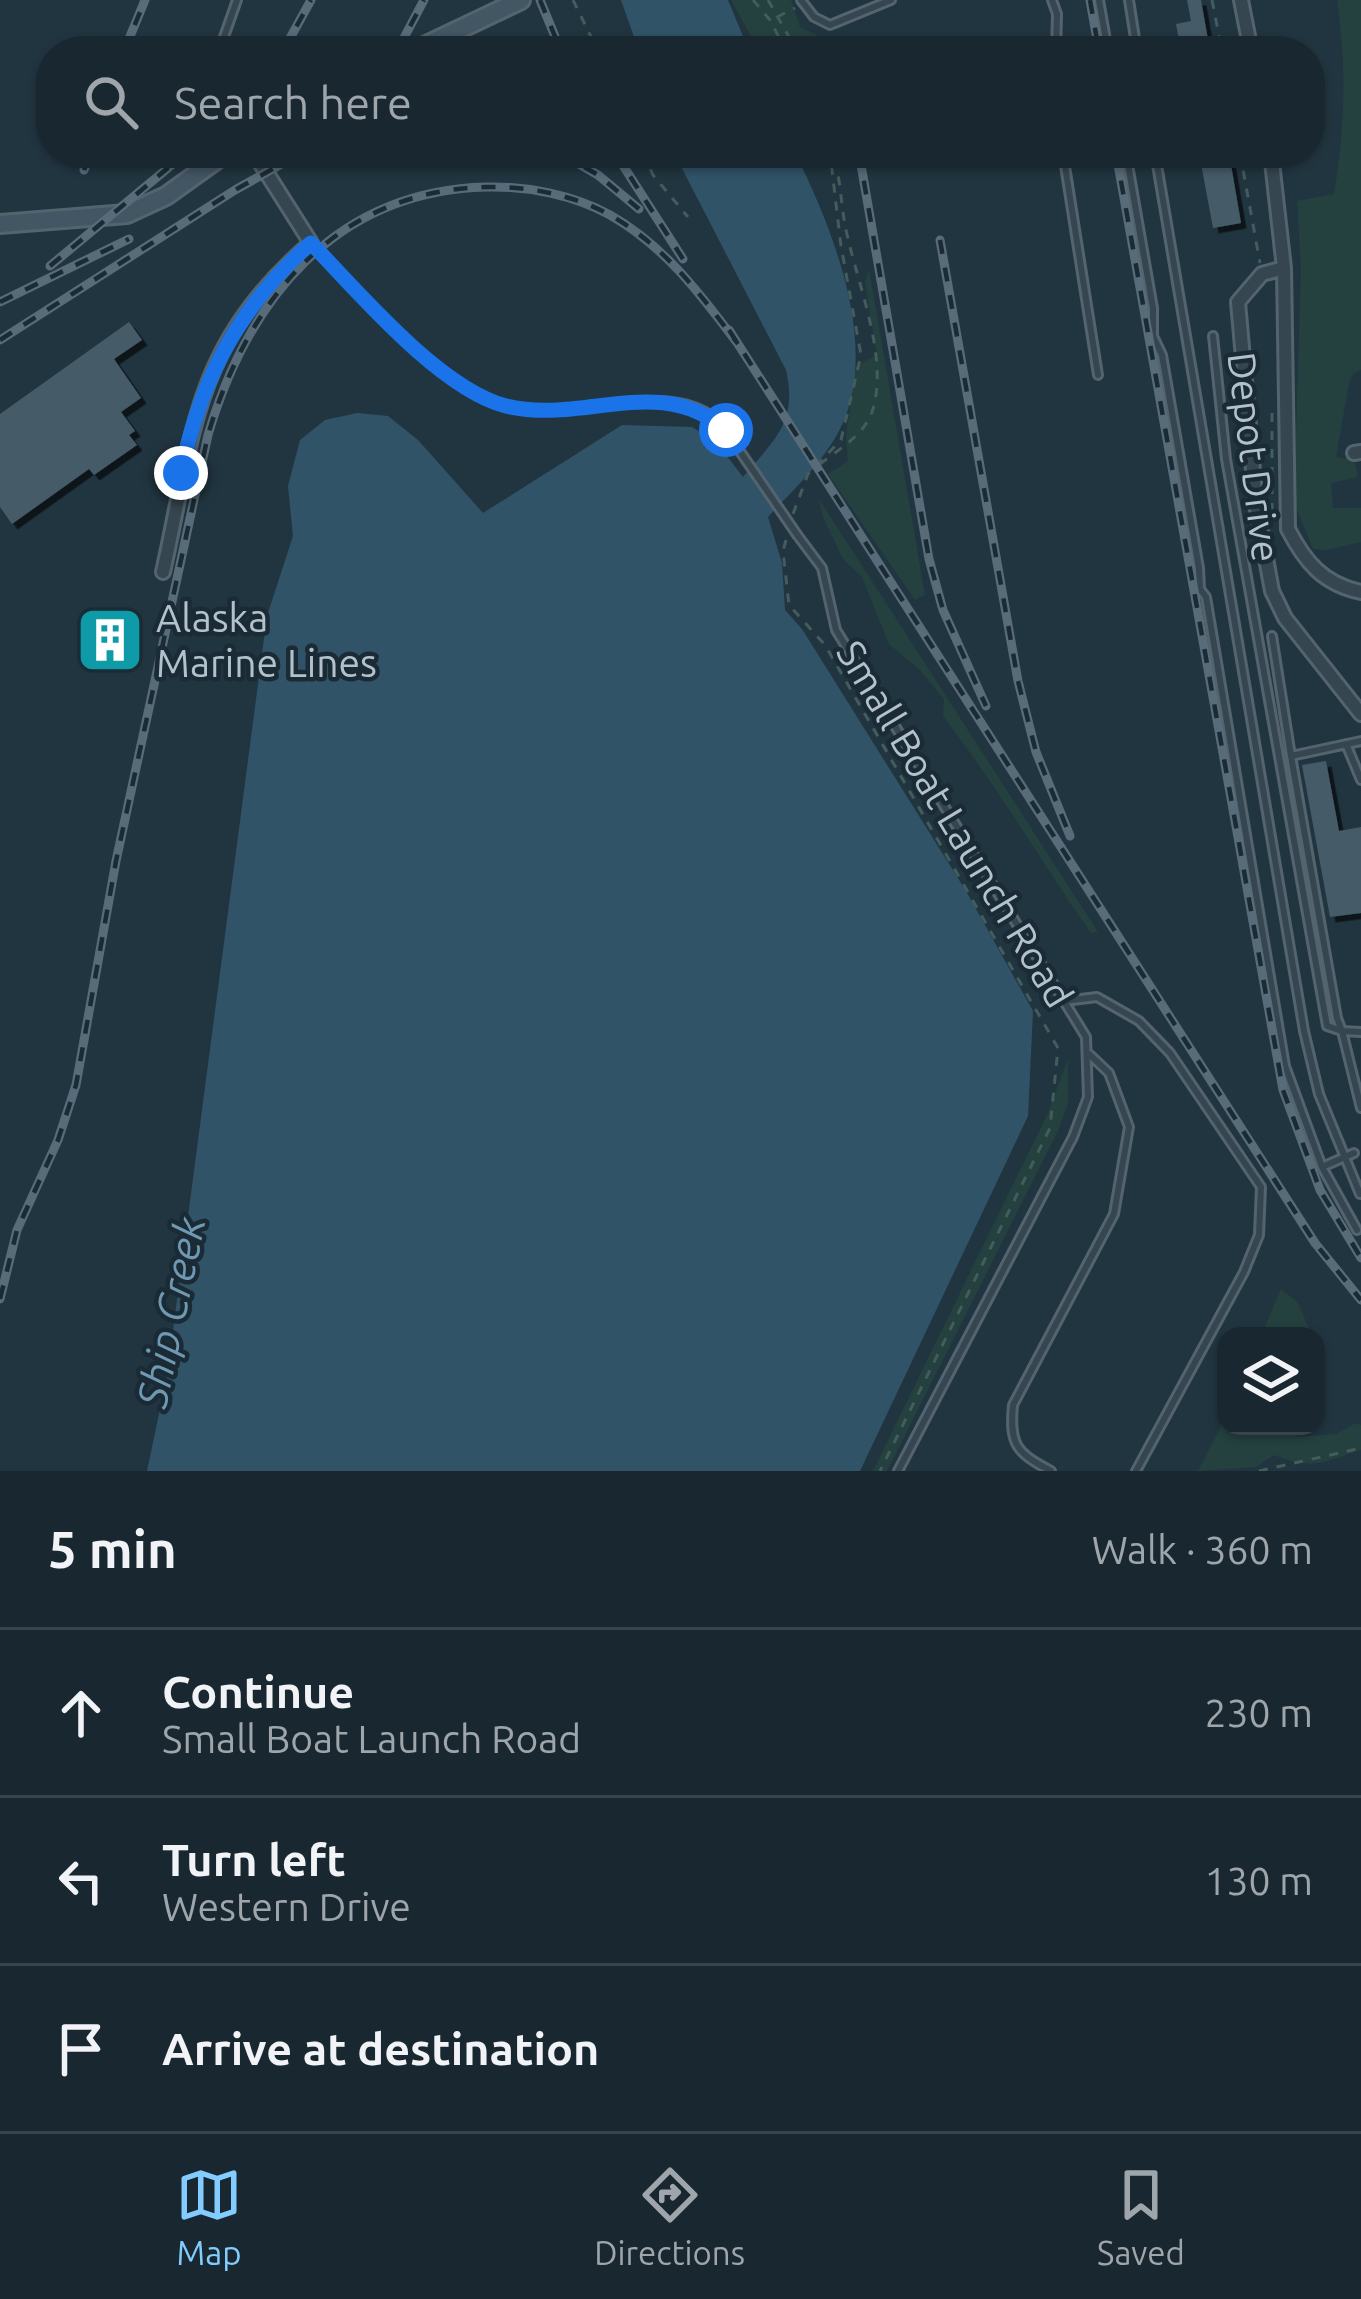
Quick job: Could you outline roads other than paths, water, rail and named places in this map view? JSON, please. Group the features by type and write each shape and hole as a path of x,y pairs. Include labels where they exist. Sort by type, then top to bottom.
{"street":[{"path":"445,36 521,0"},
{"path":"1241,0 1249,36"},
{"path":"0,224 127,214 166,196 205,168"},
{"path":"164,572 188,439 204,388 260,291 311,243 264,168"},
{"path":"1273,168 1284,268 1288,529 1309,566 1330,582 1361,592"},
{"name":"Depot Drive","path":"1284,268 1262,274 1238,302 1256,504 1272,591 1285,618 1361,713"}],"lane":[{"path":"225,36 237,0"},
{"path":"802,2 814,17 830,25 891,0"},
{"path":"1052,0 1058,14 1057,36"},
{"path":"1100,0 1106,36"},
{"path":"1129,0 1135,36"},
{"path":"1066,168 1098,375"},
{"path":"1129,168 1153,308 1153,336 1162,355 1200,589 1206,597 1285,1066 1322,1168 1357,1230"},
{"path":"1158,168 1304,1031 1319,1094 1360,1195"},
{"name":"Small Boat Launch Road","path":"311,243 438,369 470,392 507,406 557,411 657,401 702,410 726,430 822,568 836,630 1086,1037 1088,1097 1073,1137 898,1471"},
{"path":"1213,337 1226,459 1327,1026 1361,1032"},
{"path":"1272,636 1342,1031 1361,1108"},
{"path":"1291,756 1361,741"},
{"path":"1346,744 1361,780"},
{"path":"1064,1001 1096,997 1139,1021 1170,1053 1261,1187 1258,1234 1244,1272 1136,1471"},
{"path":"1051,1471 1024,1456 1010,1433 1013,1405 1114,1214 1129,1126 1109,1073 1086,1052"},
{"path":"1322,1168 1354,1154"}],"water":[{"path":"621,0 728,0 743,36 634,36"},
{"path":"682,168 802,168 826,221 849,299 855,377 847,413 830,446 768,517 782,563 785,610 802,629 966,891 1033,1011 1028,1116 860,1471 147,1471 167,1376 267,616 293,536 288,486 300,440 325,420 357,413 388,416 418,440 483,513 622,425 692,427 716,442 743,477 774,440 786,417 786,370"}],"railway":[{"path":"130,36 145,0"},
{"path":"291,36 311,0"},
{"path":"405,36 424,0"},
{"path":"540,0 555,36"},
{"path":"1090,0 1096,36"},
{"path":"50,266 168,168"},
{"path":"0,340 274,168"},
{"path":"586,168 639,209"},
{"path":"625,168 683,259"},
{"path":"862,168 929,559 943,610 986,706"},
{"path":"1119,168 1283,1090 1320,1190 1361,1258"},
{"path":"0,1299 17,1230 58,1140 76,1085 116,861 208,435 247,339 274,298 305,262 342,231 384,208 432,193 518,188 581,202 630,227 681,273 738,344"},
{"path":"0,302 129,239"},
{"path":"940,240 1018,681 1036,752 1070,836"},
{"path":"729,330 1315,1243 1361,1300"}],"place":[{"name":"Alaska Marine Lines","path":"110,640"}],"water label":[{"name":"Ship Creek","path":"171,1312"}]}
